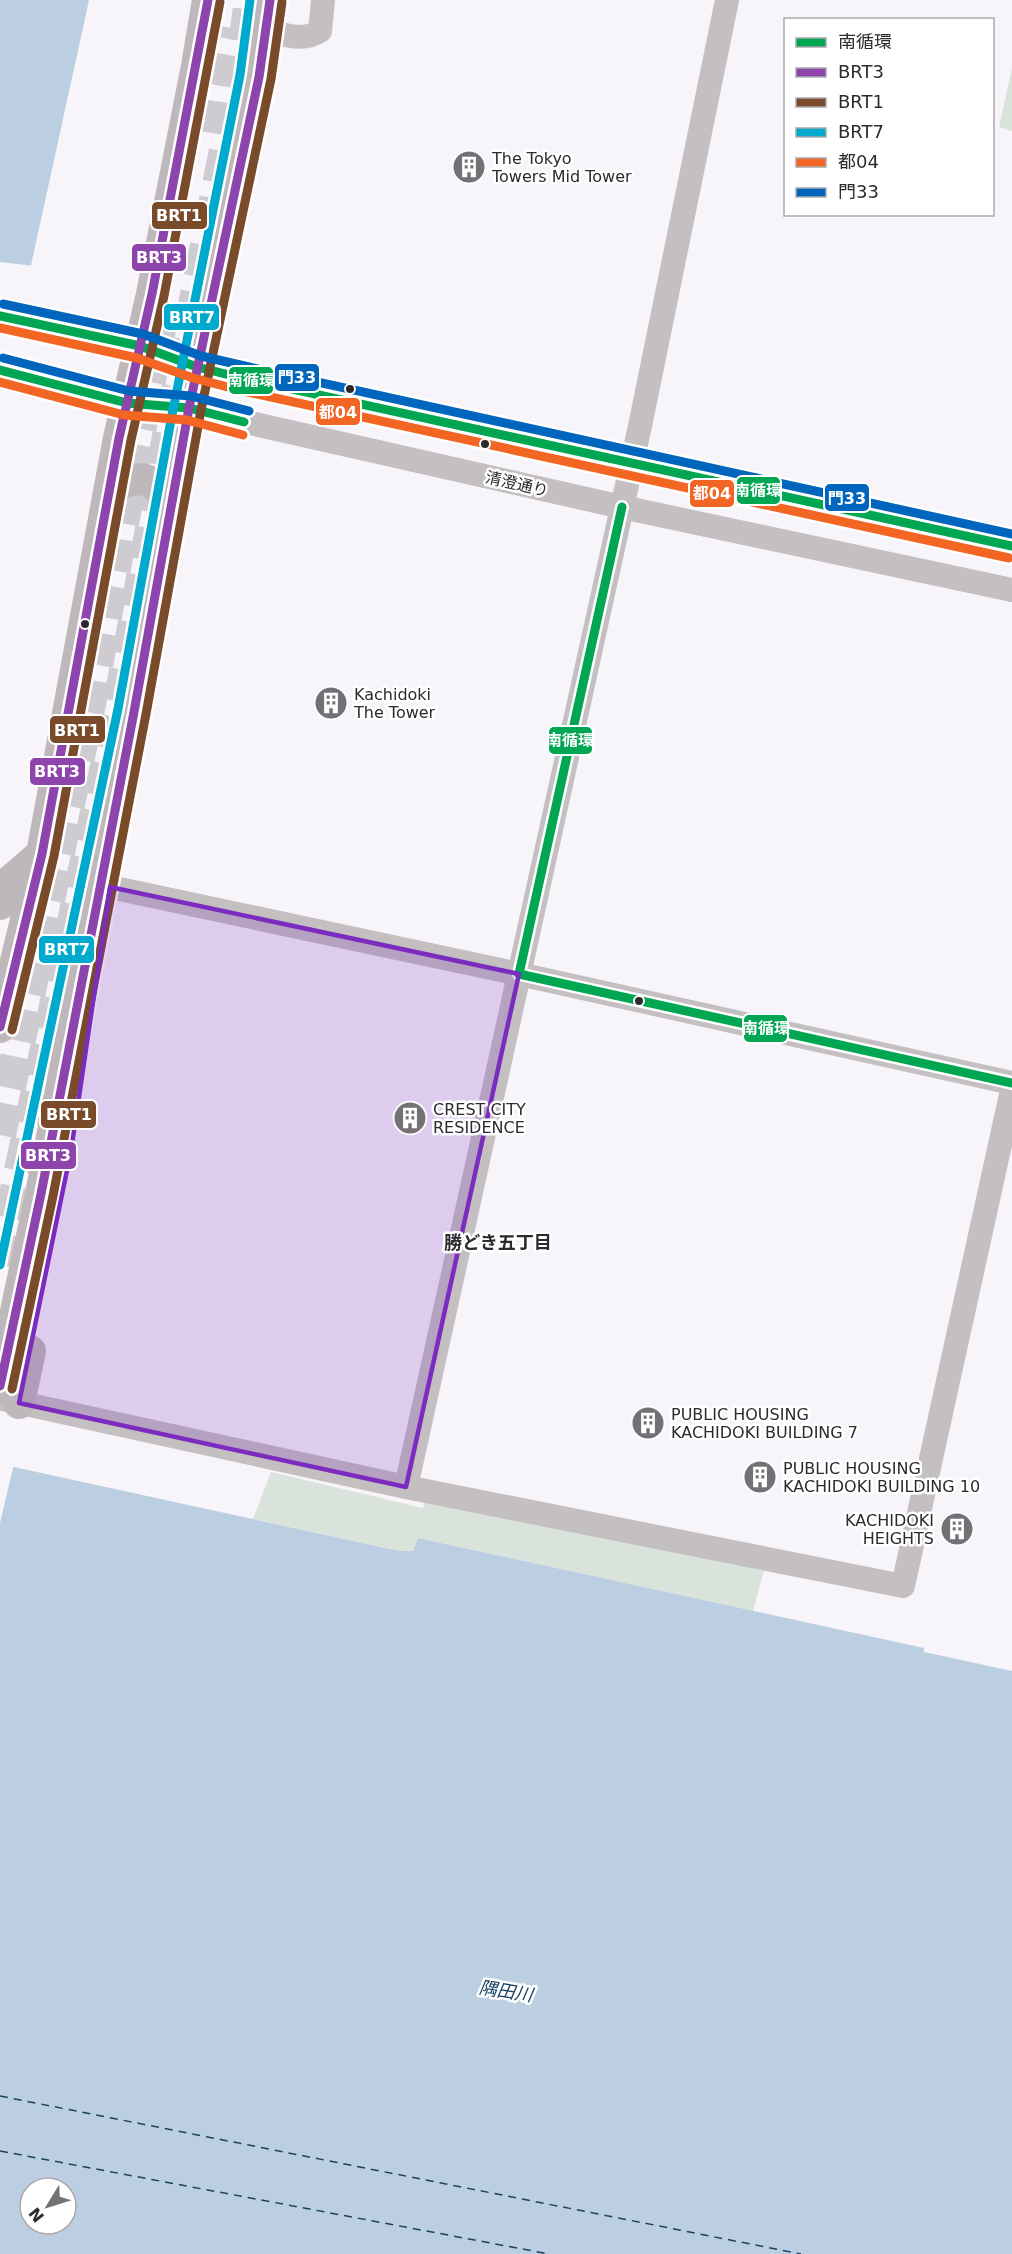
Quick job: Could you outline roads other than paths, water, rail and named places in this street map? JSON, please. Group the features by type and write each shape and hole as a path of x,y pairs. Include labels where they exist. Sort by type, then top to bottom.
{"main road":[{"path":"0,1027 42,854 111,488 197,66 208,0"},
{"path":"6,1396 41,1194 134,712 189,408 256,88 270,0"},
{"path":"111,488 137,478 147,479 160,488 172,501"},
{"path":"6,1396 71,1151 93,988 129,793 135,737 134,712"},
{"path":"0,904 7,884 42,854"}],"street":[{"path":"266,30 288,36 309,38 320,31 323,0"},
{"path":"406,1487 632,461 727,0"},
{"path":"0,315 140,346 197,367 1012,546"},
{"name":"清澄通り","path":"11,373 128,402 189,408 622,507 1012,590"},
{"path":"110,887 519,974 1012,1083"},
{"path":"6,1396 406,1487 903,1586 1012,1090"}],"water":[{"path":"0,0 89,0 0,407"},
{"name":"隅田川","path":"0,1464 399,1551 413,1551 418,1538 924,1648 924,1652 1012,1671 1012,2254 0,2254"}],"tunnel":[{"path":"0,1265 118,709 171,420 240,75 250,0"},
{"path":"200,131 219,26"},
{"path":"0,1135 90,704 168,289"}],"place":[{"name":"The Tokyo Towers Mid Tower","path":"469,167"},
{"name":"Kachidoki The Tower","path":"331,703"},
{"name":"CREST CITY RESIDENCE","path":"410,1118"},
{"name":"PUBLIC HOUSING KACHIDOKI BUILDING 7","path":"648,1423"},
{"name":"PUBLIC HOUSING KACHIDOKI BUILDING 10","path":"760,1477"},
{"name":"KACHIDOKI HEIGHTS","path":"957,1529"}],"district":[{"name":"勝どき五丁目","path":"498,1242"}]}
